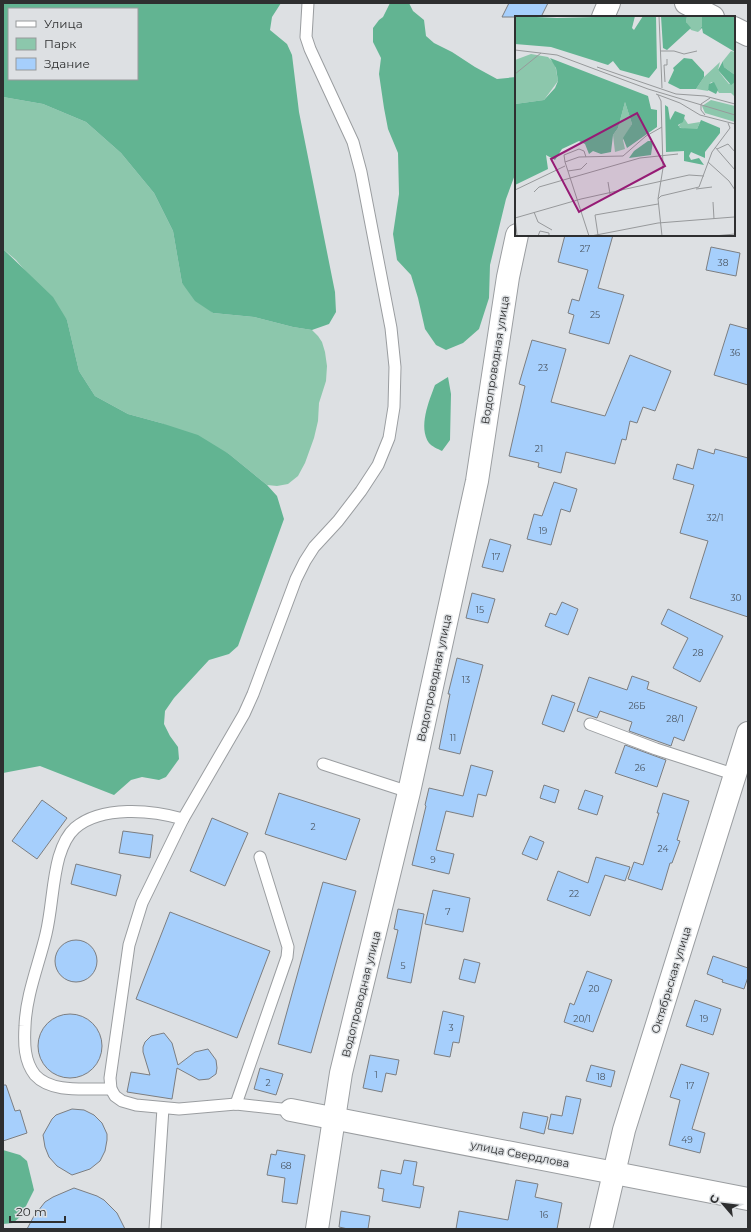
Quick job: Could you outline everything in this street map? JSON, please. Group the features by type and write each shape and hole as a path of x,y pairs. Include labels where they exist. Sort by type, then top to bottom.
{"street":[{"path":"603,16 609,3"},
{"path":"686,3 711,16"},
{"path":"735,28 748,35"},
{"name":"Водопроводная улица","path":"316,1229 341,1073 409,792 476,481 508,277 517,236"},
{"name":"Октябрьская улица","path":"601,1229 624,1130 748,733"},
{"name":"улица Свердлова","path":"291,1110 748,1199"}],"lane":[{"path":"291,1110 236,1104 179,1109 136,1104 122,1101 115,1096 111,1089 110,1078 129,945 142,903 151,881 183,819 244,714 253,694 296,579 305,561 314,546 338,521 361,491 378,465 388,438 394,407 395,367 391,328 361,172 353,142 310,49 306,37 308,3"},
{"path":"590,724 656,749 736,775"},
{"path":"323,764 409,792"},
{"path":"111,1089 54,1087 36,1075 28,1063 25,1048 25,1030 28,1002 46,933 54,877 59,856 64,842 74,829 84,822 99,816 122,812 157,813 183,819"},
{"path":"236,1104 287,957 288,947 260,857"},
{"path":"155,1229 163,1108"}],"green space":[{"path":"3,3 281,3 272,17 270,30 287,44 292,55 299,112 335,292 336,312 329,324 312,330 293,327 254,317 213,313 195,301 182,283 173,231 154,193 121,153 86,122 43,104 3,97"},
{"path":"390,3 409,3 413,11 424,20 426,36 434,43 497,79 515,77 515,175 506,199 490,265 489,298 479,329 463,343 446,350 436,345 425,329 411,275 397,260 393,234 399,194 398,153 388,129 379,74 381,58 373,42 373,28 383,17"},
{"path":"3,97 43,104 86,122 121,153 154,193 173,231 182,283 213,313 254,317 293,327 312,330 318,336 322,342 325,352 327,366 326,381 319,403 318,421 314,438 305,463 298,476 288,484 277,486 267,485 229,454 161,423 128,414 95,396 79,371 67,320 16,260 3,249"},
{"path":"3,249 53,297 67,320 79,371 95,396 128,414 198,435 229,454 267,485 277,496 284,519 238,646 229,654 209,660 174,698 165,711 164,724 178,747 179,759 166,777 159,780 142,777 131,780 114,795 40,766 3,773"},
{"path":"448,377 451,394 450,440 442,451 429,443 424,429 424,422 435,385"},
{"path":"3,1150 20,1155 27,1161 34,1190 21,1216 13,1223 3,1224"}],"building":[{"path":"509,3 548,3 542,16 502,17"},
{"path":"565,236 613,236 598,288 624,295 609,344 569,333 574,315 568,313 572,299 579,301 588,270 558,262"},
{"path":"711,247 740,253 736,276 706,270"},
{"path":"730,324 748,329 748,385 714,375"},
{"path":"532,340 566,349 551,402 605,416 630,355 671,371 655,411 643,407 637,423 630,421 626,440 622,439 615,464 566,452 561,473 538,467 539,463 509,456 525,386 519,384"},
{"path":"698,449 714,454 715,449 748,458 748,617 690,598 708,541 680,533 694,485 673,479 677,464 693,469"},
{"path":"554,482 577,489 570,512 561,509 551,545 527,539 534,514 542,516"},
{"path":"490,539 511,545 503,572 482,567"},
{"path":"472,593 495,599 488,623 466,618"},
{"path":"562,602 578,609 568,635 545,626 550,613 556,615"},
{"path":"668,609 723,636 700,682 673,668 688,638 661,624"},
{"path":"457,658 483,665 460,754 439,749 450,694 448,694"},
{"path":"632,676 649,682 647,689 697,707 684,741 674,737 671,746 629,731 632,722 600,711 597,718 577,711 589,677 627,690"},
{"path":"552,695 575,703 564,732 542,724"},
{"path":"625,745 666,760 657,787 615,773"},
{"path":"471,765 493,771 486,796 478,794 473,817 446,811 436,850 454,854 449,874 412,865 429,788 463,796"},
{"path":"544,785 559,790 555,803 540,798"},
{"path":"585,790 603,796 597,815 578,809"},
{"path":"279,793 360,819 346,860 265,834"},
{"path":"663,793 689,801 677,840 680,841 672,863 670,863 662,890 628,879 634,862 643,865 659,813 657,813"},
{"path":"42,800 67,818 37,859 12,841"},
{"path":"212,818 248,833 225,886 190,871"},
{"path":"123,831 153,835 150,858 119,853"},
{"path":"530,836 544,842 537,860 522,854"},
{"path":"596,857 630,867 625,881 605,875 590,916 547,900 558,871 588,883"},
{"path":"76,864 121,875 116,896 71,884"},
{"path":"323,882 356,891 311,1053 278,1044"},
{"path":"433,890 470,898 463,932 425,924"},
{"path":"398,909 424,914 411,983 387,978 398,930 394,929"},
{"path":"170,912 270,951 237,1038 136,999"},
{"path":"72,940 80,940 88,943 94,949 97,961 94,973 88,979 80,982 72,982 64,979 58,973 55,965 55,957 58,949 64,943"},
{"path":"713,956 748,968 748,977 744,989 722,982 723,980 707,974"},
{"path":"464,959 480,963 475,983 459,979"},
{"path":"587,971 612,980 593,1032 564,1022 570,1003 574,1005"},
{"path":"695,1000 721,1009 713,1035 686,1026"},
{"path":"443,1011 464,1016 459,1043 453,1042 450,1057 434,1054"},
{"path":"70,1014 88,1020 96,1028 102,1046 96,1064 88,1072 70,1078 52,1072 44,1064 38,1046 44,1028 52,1020"},
{"path":"164,1033 172,1043 178,1065 195,1052 208,1049 216,1060 216,1074 209,1079 199,1080 177,1068 172,1099 127,1092 131,1072 150,1075 143,1052 145,1042 151,1036"},
{"path":"370,1055 399,1060 396,1075 386,1073 382,1092 363,1088"},
{"path":"681,1064 709,1073 692,1129 705,1133 700,1153 669,1145 680,1100 670,1097"},
{"path":"591,1065 615,1071 611,1087 586,1081"},
{"path":"260,1068 283,1074 276,1095 254,1089"},
{"path":"3,1085 6,1085 15,1111 20,1110 27,1133 3,1141"},
{"path":"566,1096 581,1099 573,1134 548,1129 551,1114 562,1116"},
{"path":"72,1109 84,1110 94,1115 102,1123 107,1134 107,1140 105,1151 100,1161 90,1169 72,1175 57,1166 49,1157 45,1147 43,1135 56,1115"},
{"path":"523,1112 548,1117 544,1134 520,1128"},
{"path":"277,1150 305,1155 297,1204 282,1202 285,1178 267,1175 271,1154 276,1155"},
{"path":"404,1160 417,1162 413,1185 424,1187 420,1208 382,1201 384,1189 378,1188 381,1170 401,1174"},
{"path":"516,1180 538,1184 535,1197 562,1203 557,1229 456,1229 459,1211 508,1220"},
{"path":"74,1188 104,1200 117,1213 125,1229 27,1229 34,1216 45,1202"},
{"path":"341,1211 370,1216 368,1229 348,1229 339,1227"}]}
